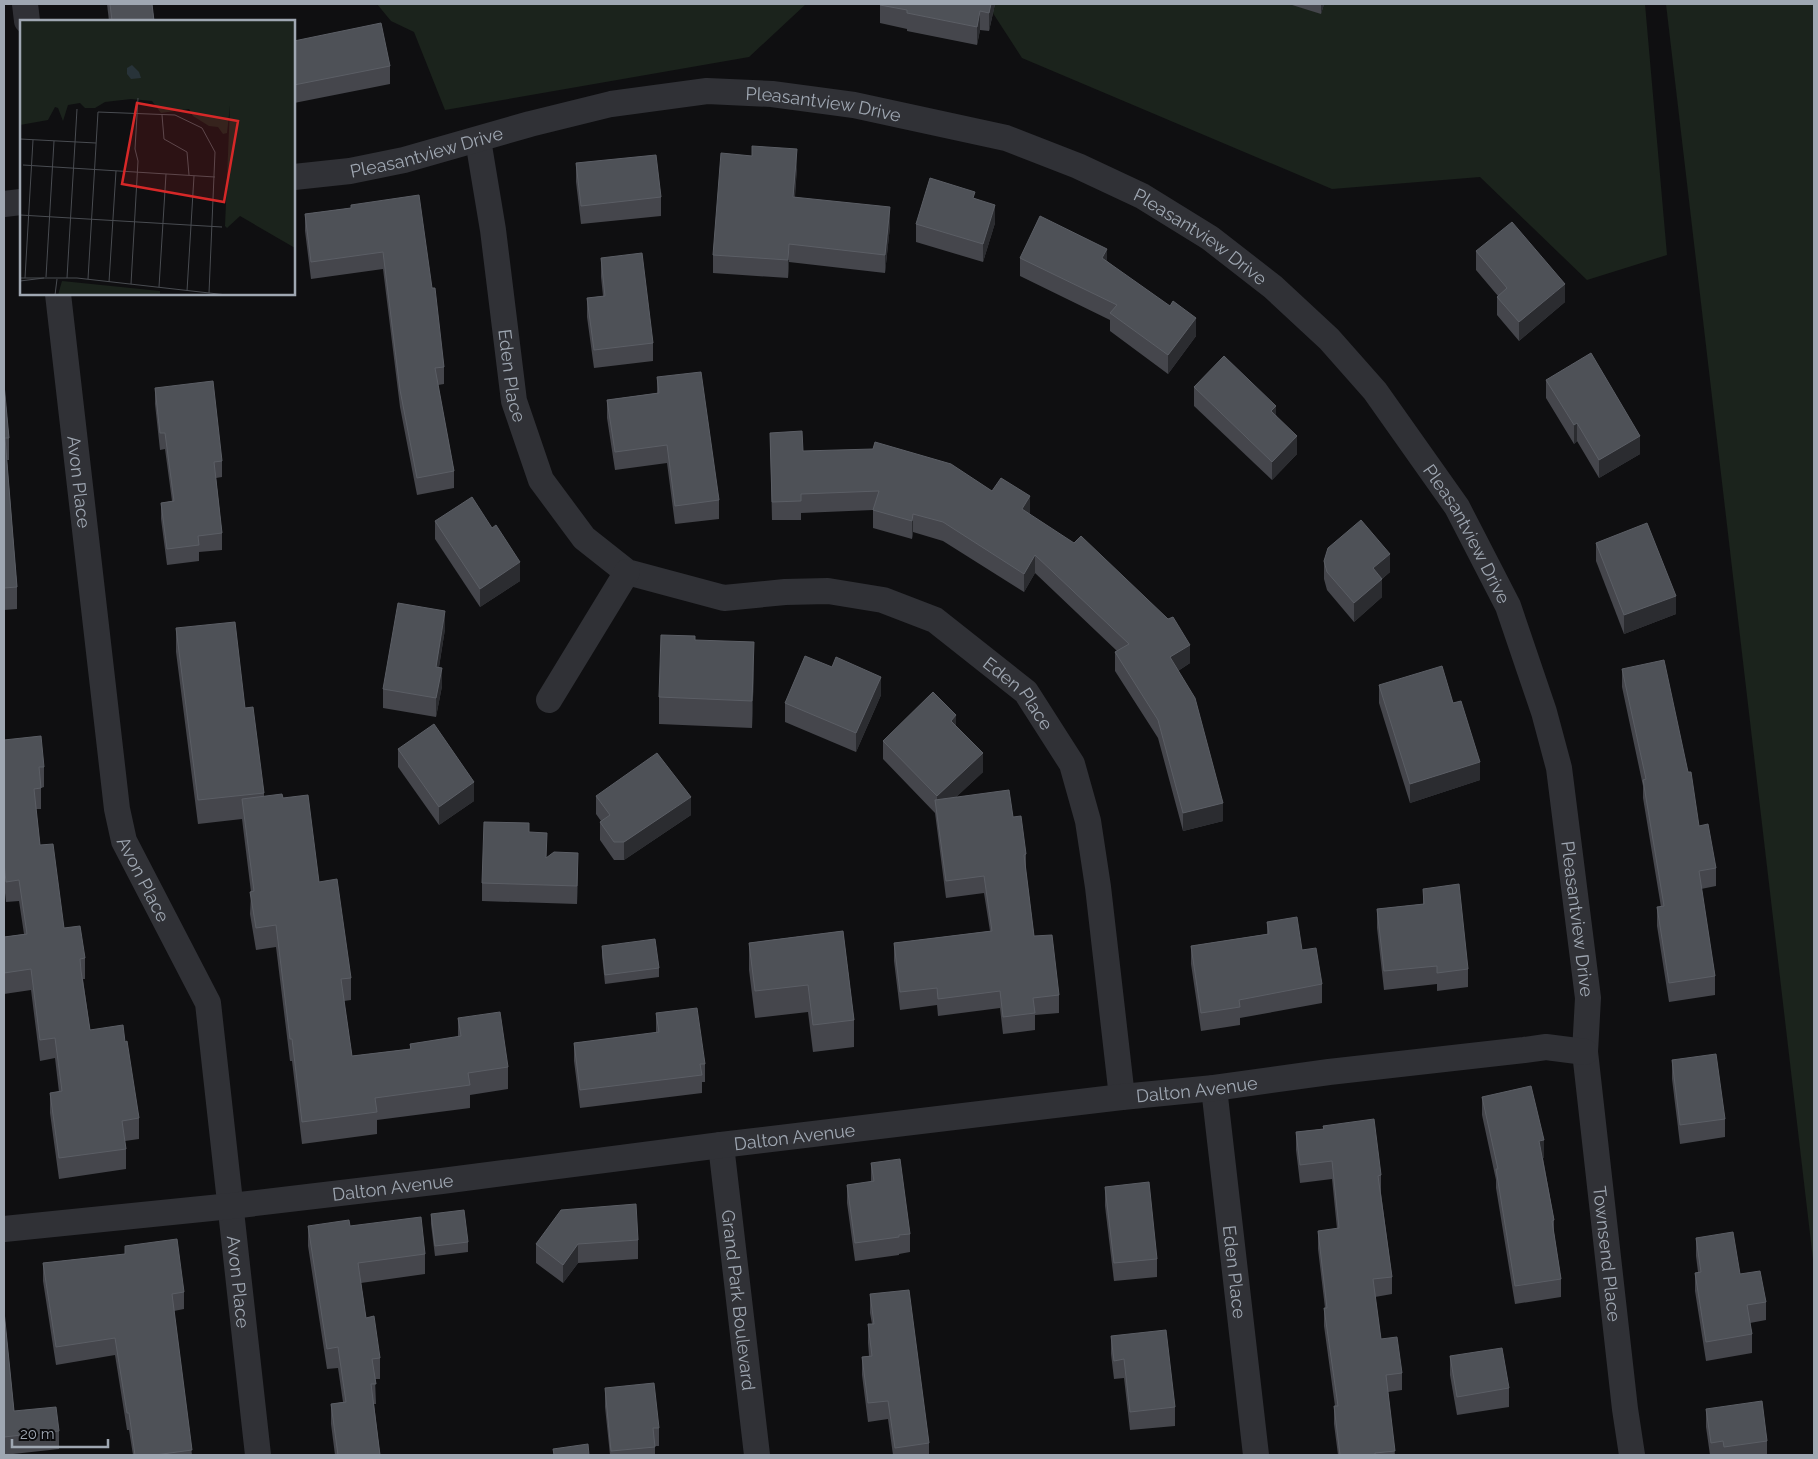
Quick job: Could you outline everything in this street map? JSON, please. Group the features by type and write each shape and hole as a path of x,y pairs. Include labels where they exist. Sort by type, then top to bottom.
{"street":[{"path":"25,4 27,20"},
{"name":"Pleasantview Drive","path":"295,177 350,171 404,160 564,115 611,104 707,91 772,94 854,105 1006,138 1078,166 1142,196 1202,234 1274,287 1329,339 1375,391 1457,507 1508,606 1544,712 1559,768 1588,998 1585,1052"},
{"name":"Eden Place","path":"478,140 494,230 514,401 540,480 584,538 627,572 724,598 786,592 828,591 883,600 935,620 1026,692 1072,764 1088,821 1099,896 1122,1097"},
{"path":"4,204 20,202"},
{"name":"Avon Place","path":"58,295 118,814 124,841 208,1003 258,1455"},
{"path":"549,700 627,572"},
{"name":"Dalton Avenue","path":"4,1229 231,1206 721,1145 1122,1097 1214,1088 1329,1072 1546,1047 1585,1052"},
{"name":"Townsend Place","path":"1585,1052 1625,1409 1632,1455"},
{"name":"Eden Place","path":"1214,1088 1256,1455"},
{"name":"Grand Park Boulevard","path":"721,1145 757,1455"}],"shaded area":[{"path":"377,4 806,4 749,57 445,110 414,32 391,21"},
{"path":"987,4 1645,4 1667,255 1587,280 1480,177 1332,189 1022,58"},
{"path":"1666,4 1814,4 1814,1268"}],"building":[{"path":"110,4 152,4 154,20 112,20"},
{"path":"880,4 991,4 989,13 980,11 977,27 907,13 907,10"},
{"path":"381,23 390,66 295,85 295,41"},
{"path":"752,146 797,149 793,197 890,207 885,255 789,244 788,260 713,255 721,153 752,156"},
{"path":"656,155 661,197 581,206 576,163"},
{"path":"930,178 975,192 973,198 995,205 983,244 916,224"},
{"path":"419,195 432,288 435,288 444,367 435,368 454,471 417,478 400,390 383,252 311,262 305,214 351,208 351,205"},
{"path":"1040,216 1107,249 1102,258 1170,306 1173,301 1196,318 1168,355 1110,313 1117,305 1020,258"},
{"path":"1512,222 1565,284 1519,322 1497,297 1507,288 1476,251"},
{"path":"642,253 653,343 594,350 587,298 605,296 601,258"},
{"path":"1591,353 1640,436 1599,460 1577,423 1574,425 1546,380"},
{"path":"1224,356 1276,406 1271,411 1297,436 1272,462 1194,387"},
{"path":"701,372 719,500 675,506 667,445 615,452 607,400 659,393 657,377"},
{"path":"213,381 222,461 214,462 222,533 198,536 199,545 167,549 161,503 174,501 165,433 160,433 155,388"},
{"path":"4,384 9,438 5,438 17,587 4,588"},
{"path":"802,431 803,451 873,449 875,442 951,464 992,491 1001,478 1030,496 1022,509 1074,543 1081,536 1168,619 1173,617 1190,645 1170,657 1195,698 1223,803 1183,813 1158,720 1115,652 1129,644 1035,555 1024,574 943,522 913,514 912,521 873,510 879,491 801,494 801,501 772,502 770,433"},
{"path":"472,497 492,528 496,525 520,562 480,589 435,521"},
{"path":"1361,520 1390,554 1373,568 1382,579 1354,603 1327,572 1324,561 1328,548"},
{"path":"1647,523 1676,596 1624,615 1596,543"},
{"path":"398,603 445,611 436,667 442,668 436,698 383,689"},
{"path":"235,622 245,708 253,707 264,793 198,800 176,628"},
{"path":"661,635 695,636 695,640 754,642 752,701 659,697"},
{"path":"805,656 832,667 836,657 881,677 856,733 785,703"},
{"path":"1664,660 1688,772 1691,772 1699,826 1708,824 1716,868 1699,871 1715,976 1669,983 1657,907 1664,906 1643,780 1646,779 1622,669"},
{"path":"1442,666 1453,703 1461,701 1480,762 1410,784 1379,685"},
{"path":"933,692 956,715 951,721 983,753 937,796 883,741"},
{"path":"434,724 474,782 439,807 398,749"},
{"path":"41,736 44,767 39,767 41,788 34,789 40,845 53,844 64,928 80,926 85,958 80,959 81,971 90,1030 123,1025 139,1118 122,1121 126,1149 59,1158 50,1093 62,1091 55,1038 40,1040 31,969 4,973 4,937 27,934 19,880 6,882 4,863 4,740"},
{"path":"657,753 691,797 624,842 614,842 600,822 610,815 596,796"},
{"path":"1009,790 1013,817 1021,816 1034,936 1052,935 1059,995 1033,998 1035,1013 1003,1017 1000,991 938,999 937,988 900,992 894,943 992,931 984,876 946,881 935,800"},
{"path":"282,794 283,798 308,795 319,882 337,879 351,978 341,979 352,1056 411,1049 410,1044 461,1036 458,1018 500,1012 508,1067 468,1073 470,1085 375,1098 377,1112 302,1122 276,925 256,928 250,892 254,891 242,799"},
{"path":"484,822 529,823 529,832 547,833 546,858 554,852 578,853 577,886 482,883"},
{"path":"1459,884 1468,969 1437,973 1437,966 1384,971 1377,909 1424,904 1423,889"},
{"path":"1297,917 1302,950 1316,948 1322,984 1239,1000 1240,1007 1201,1013 1191,946 1269,934 1267,922"},
{"path":"843,931 854,1020 813,1025 808,985 755,991 749,943"},
{"path":"655,939 659,968 605,975 602,946"},
{"path":"697,1008 705,1064 700,1064 702,1075 580,1090 574,1043 659,1032 656,1013"},
{"path":"1716,1054 1725,1119 1680,1125 1672,1060"},
{"path":"1531,1086 1544,1140 1539,1141 1554,1220 1552,1221 1561,1279 1515,1286 1496,1169 1498,1169 1482,1097"},
{"path":"1374,1119 1381,1175 1378,1176 1392,1277 1373,1279 1381,1339 1397,1337 1402,1373 1386,1375 1395,1451 1375,1453 1375,1455 1340,1455 1334,1406 1338,1406 1324,1308 1327,1308 1318,1231 1339,1228 1332,1161 1300,1165 1296,1132 1324,1129 1323,1126"},
{"path":"900,1159 910,1234 855,1243 847,1185 874,1181 871,1163"},
{"path":"1149,1182 1157,1259 1114,1263 1105,1187"},
{"path":"636,1204 638,1240 578,1244 563,1265 536,1244 561,1210"},
{"path":"464,1210 468,1242 435,1246 431,1214"},
{"path":"421,1217 425,1254 358,1263 366,1318 374,1316 380,1358 372,1359 376,1384 371,1384 380,1455 338,1455 331,1404 346,1402 338,1347 327,1349 308,1226 349,1220 350,1226"},
{"path":"1733,1232 1740,1274 1760,1271 1766,1302 1747,1305 1752,1334 1706,1342 1695,1273 1701,1272 1696,1238"},
{"path":"177,1239 184,1292 172,1294 192,1450 155,1455 135,1455 115,1338 56,1347 43,1263 125,1254 125,1246"},
{"path":"909,1290 929,1443 895,1448 888,1401 868,1403 862,1357 872,1356 868,1324 874,1324 870,1294"},
{"path":"4,1311 14,1411 56,1407 59,1431 4,1437"},
{"path":"1166,1330 1175,1407 1130,1412 1124,1359 1114,1361 1111,1336"},
{"path":"1502,1348 1509,1388 1457,1397 1450,1356"},
{"path":"654,1383 659,1428 653,1428 655,1447 611,1451 605,1388"},
{"path":"1762,1401 1767,1441 1724,1447 1723,1441 1711,1443 1706,1409"},
{"path":"588,1444 589,1455 554,1455 553,1449"}]}
